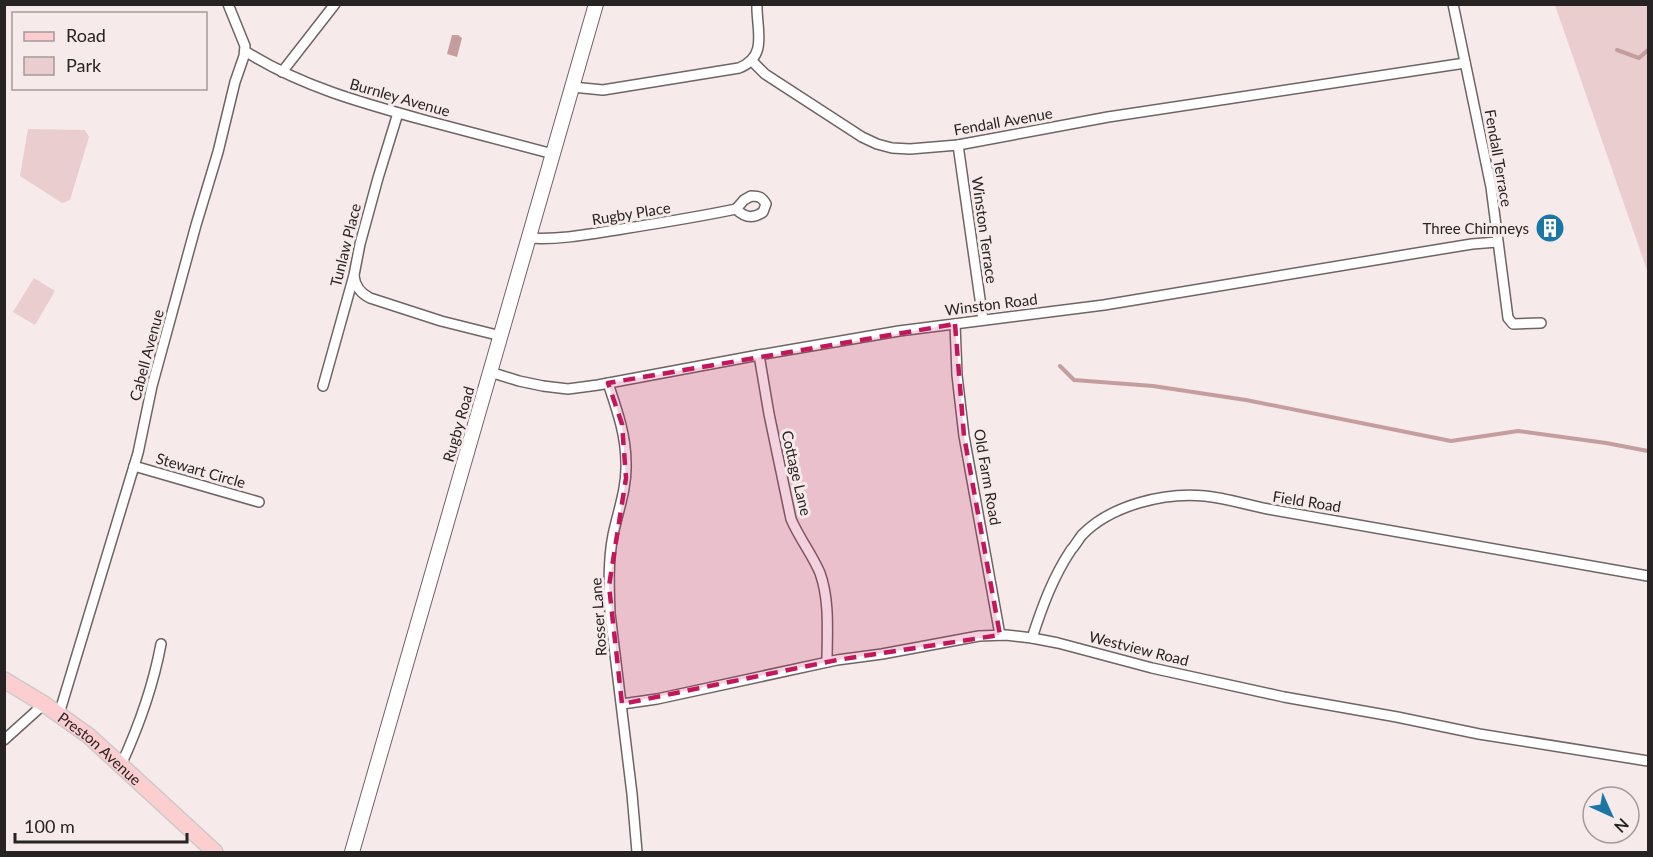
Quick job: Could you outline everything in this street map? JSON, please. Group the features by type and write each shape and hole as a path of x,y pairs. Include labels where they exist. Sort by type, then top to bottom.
{"main road":[{"name":"Preston Avenue","path":"4,680 44,704 89,736 215,852"}],"street":[{"path":"228,4 245,51"},
{"path":"282,72 335,4"},
{"name":"Rugby Road","path":"352,852 596,4"},
{"path":"572,87 603,90 739,68 752,61 758,49 757,4"},
{"name":"Fendall Terrace","path":"1453,4 1491,187 1508,318 1513,324 1540,323"},
{"name":"Burnley Avenue","path":"245,51 306,83 348,98 553,154"},
{"name":"Cabell Avenue","path":"59,714 134,466 155,375 245,51"},
{"name":"Fendall Avenue","path":"752,61 765,74 862,137 892,148 910,149 958,145 1171,107 1465,63"},
{"name":"Tunlaw Place","path":"322,386 398,113"},
{"name":"Winston Terrace","path":"958,145 983,320"},
{"name":"Rugby Place","path":"529,238 568,238 689,219 736,209"},
{"name":"Winston Road","path":"490,372 543,386 568,388 608,383 899,331 1104,305 1427,251 1497,242"},
{"path":"354,275 359,290 370,298 441,321 501,336"},
{"name":"Old Farm Road","path":"955,324 957,375 964,436 1000,635"},
{"name":"Cottage Lane","path":"759,355 791,519 813,558 825,591 827,662"},
{"name":"Rosser Lane","path":"608,383 622,424 625,445 623,498 613,536 609,586 610,613 637,852"},
{"name":"Stewart Circle","path":"134,466 259,502"},
{"name":"Field Road","path":"1032,638 1042,606 1055,578 1064,560 1082,535 1120,510 1160,497 1207,496 1268,509 1648,576"},
{"name":"Westview Road","path":"622,704 657,699 827,662 958,639 1000,635 1032,638 1152,668 1284,697 1479,734 1648,761"},
{"path":"121,765 148,699 161,644"},
{"path":"4,740 44,704"}],"highlighted area":[{"path":"955,324 964,436 1000,635 837,660 622,704 609,586 626,478 622,424 608,383"}],"green space":[{"path":"1555,5 1648,5 1648,273"},
{"path":"28,129 85,130 89,137 70,200 62,203 20,176"},
{"path":"34,278 55,291 35,325 13,312"}],"shaded area":[{"path":"452,35 462,38 457,57 447,54"}],"waterway":[{"path":"1617,50 1639,58 1648,50"},
{"path":"1060,366 1074,380 1153,386 1246,400 1451,441 1518,431 1648,451"}],"place":[{"name":"Three Chimneys","path":"1550,228"}]}
